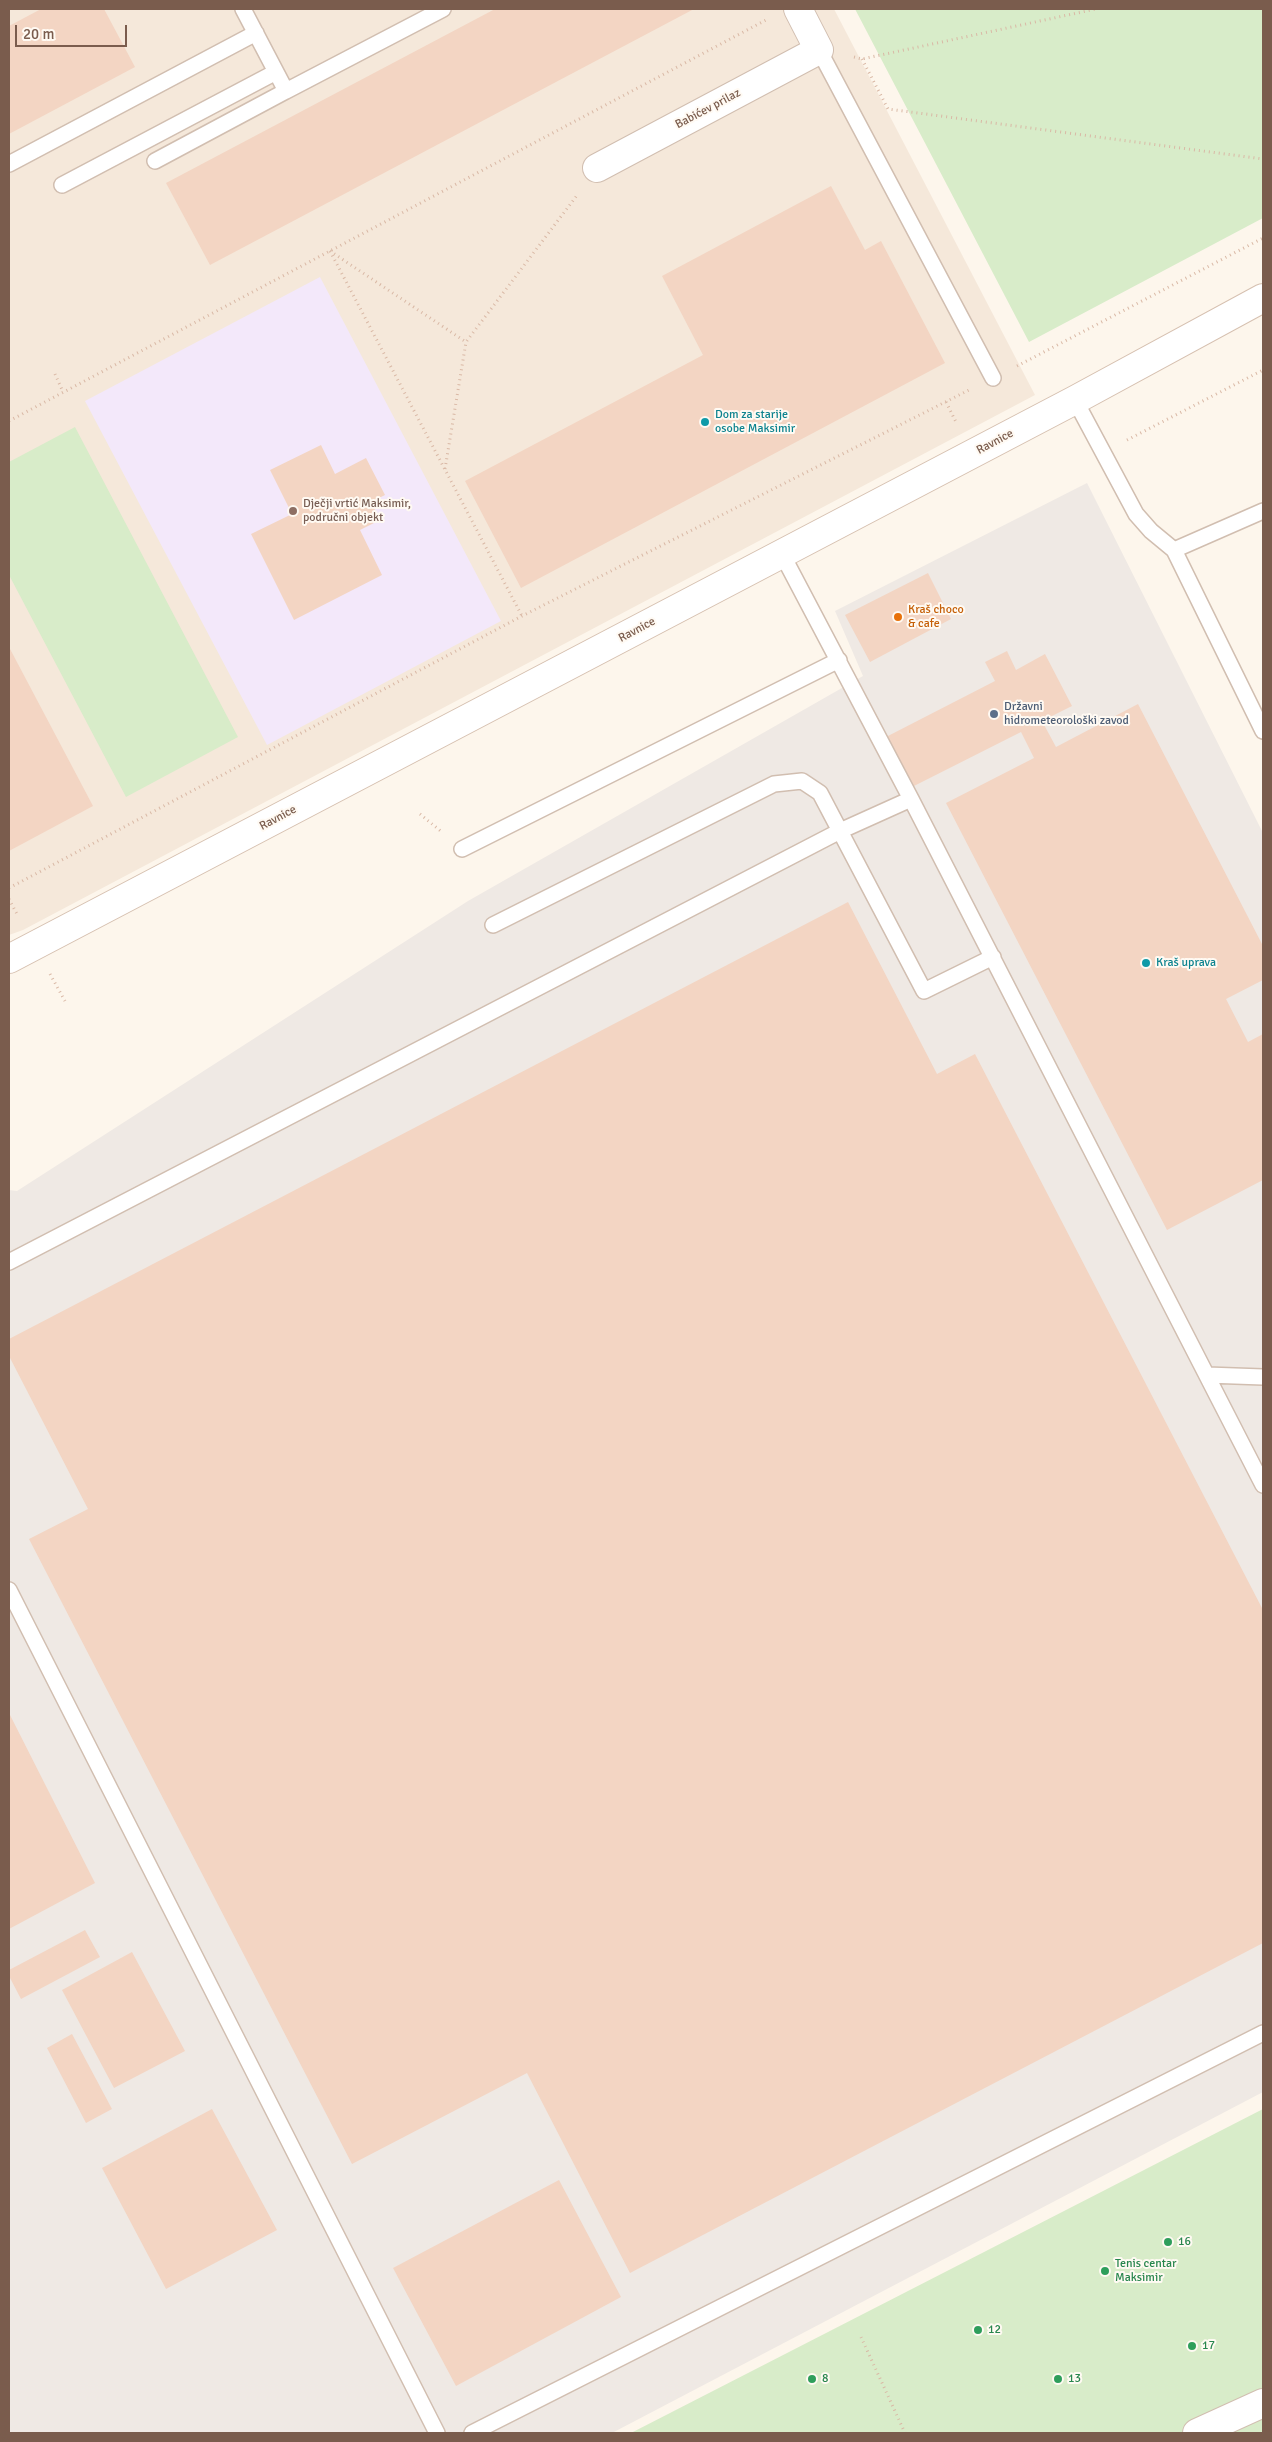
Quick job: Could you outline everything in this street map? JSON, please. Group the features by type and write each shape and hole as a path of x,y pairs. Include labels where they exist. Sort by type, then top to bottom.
{"street":[{"path":"798,9 819,50"},
{"name":"Babićev prilaz","path":"597,168 819,50"},
{"name":"Ravnice","path":"9,959 1075,400 1263,298"},
{"path":"1197,2433 1263,2403"}],"lane":[{"path":"243,9 286,92"},
{"path":"155,161 443,9"},
{"path":"9,164 256,33"},
{"path":"819,50 993,378"},
{"path":"62,185 276,72"},
{"path":"1075,400 1136,514 1151,531 1174,550 1263,731"},
{"path":"1174,550 1263,511"},
{"path":"782,554 911,798 1263,1485"},
{"path":"462,849 839,660"},
{"path":"493,925 774,784 802,781 820,792 924,991 993,957"},
{"path":"9,1262 840,831 911,798"},
{"path":"1206,1375 1263,1376"},
{"path":"9,1590 437,2433"},
{"path":"472,2433 1263,2034"}],"path":[{"path":"819,50 862,59 1096,9"},
{"path":"9,421 769,18"},
{"path":"862,59 888,109 1263,159"},
{"path":"445,469 466,342 597,168"},
{"path":"993,378 1263,238"},
{"path":"330,251 466,342"},
{"path":"330,251 522,616"},
{"path":"1102,453 1263,370"},
{"path":"55,374 64,392"},
{"path":"9,888 522,616 946,402 958,428"},
{"path":"861,2337 905,2433"}],"shaded area":[{"path":"9,9 834,9 1035,395 23,930 9,935"},
{"name":"Dječji vrtić Maksimir, područni objekt","path":"320,277 501,621 267,745 85,401"},
{"path":"1087,483 1263,833 1263,2092 612,2433 9,2433 9,1190 17,1191 468,901 863,676 835,611"}],"green space":[{"path":"855,9 1263,9 1263,218 1029,342"},
{"path":"75,427 238,737 126,797 9,575 9,462"},
{"name":"Tenis centar Maksimir","path":"1263,2109 1263,2433 631,2433"}],"building":[{"path":"41,9 104,9 135,67 9,134 9,26"},
{"path":"495,9 694,9 210,265 166,183"},
{"name":"Dom za starije osobe Maksimir","path":"831,186 865,250 881,241 945,363 521,588 465,481 703,355 662,276"},
{"path":"321,445 335,474 366,458 385,495 371,502 380,520 360,530 382,575 294,620 251,534 292,514 270,470"},
{"name":"Kraš choco & cafe","path":"928,573 951,619 870,662 845,615"},
{"path":"9,647 93,806 9,851"},
{"name":"Kraš uprava","path":"1007,651 1016,670 1045,654 1072,706 1042,721 1056,747 1138,704 1263,946 1263,980 1226,999 1248,1042 1263,1034 1263,1180 1167,1230 946,803 1034,758 1021,732 912,787 886,737 995,681 985,662"},
{"path":"848,902 937,1074 975,1054 1263,1610 1263,1943 630,2273 527,2073 352,2164 29,1539 88,1509 9,1356 9,1339"},
{"path":"9,1713 95,1883 9,1929"},
{"path":"85,1930 100,1957 21,1999 9,1976 9,1970"},
{"path":"132,1952 185,2051 114,2088 62,1990"},
{"path":"72,2034 112,2109 86,2123 47,2048"},
{"path":"212,2109 277,2230 166,2289 102,2168"},
{"path":"559,2180 621,2297 456,2386 393,2268"}],"place":[{"name":"Dom za starije osobe Maksimir","path":"705,422"},
{"name":"Dječji vrtić Maksimir, područni objekt","path":"293,511"},
{"name":"Kraš choco & cafe","path":"898,617"},
{"name":"Državni hidrometeorološki zavod","path":"994,714"},
{"name":"Kraš uprava","path":"1146,963"},
{"name":"16","path":"1168,2242"},
{"name":"Tenis centar Maksimir","path":"1105,2271"},
{"name":"12","path":"978,2330"},
{"name":"17","path":"1192,2346"},
{"name":"8","path":"812,2379"},
{"name":"13","path":"1058,2379"}]}
